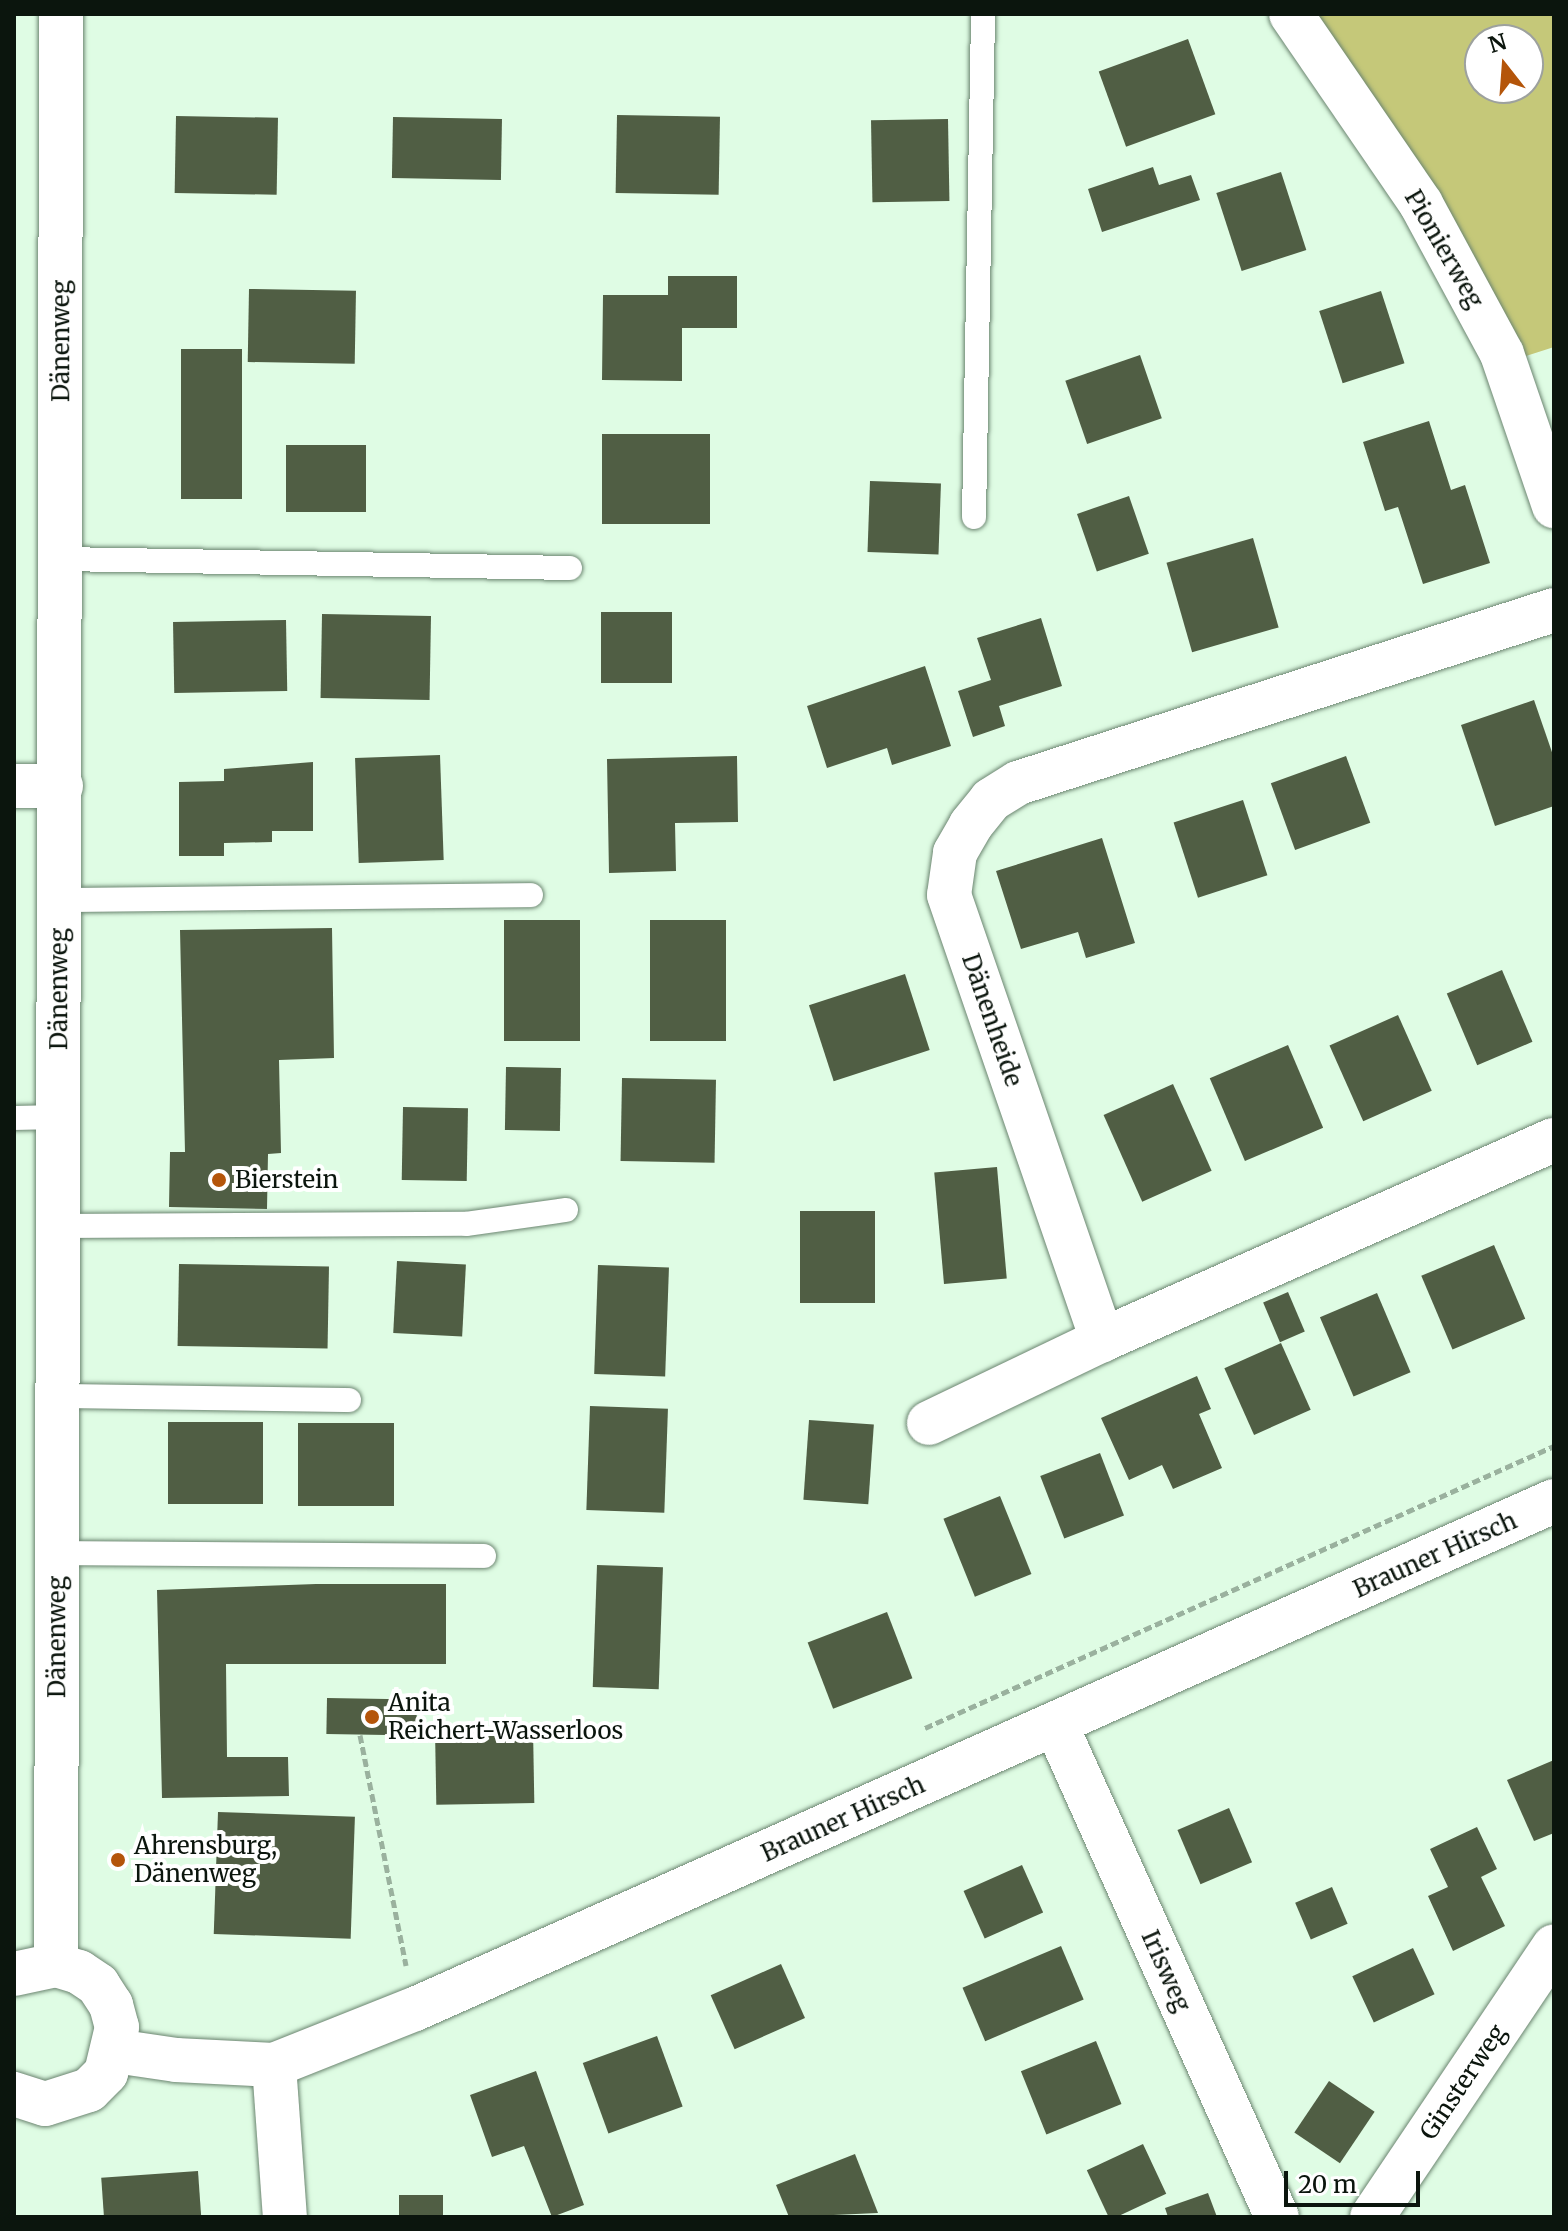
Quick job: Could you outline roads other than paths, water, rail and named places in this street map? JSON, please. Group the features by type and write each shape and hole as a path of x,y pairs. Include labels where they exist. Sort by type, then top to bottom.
{"street":[{"name":"Dänenweg","path":"56,1965 61,14"},
{"name":"Pionierweg","path":"1291,14 1421,204 1502,354 1554,506"},
{"name":"Dänenheide","path":"1102,1340 949,895 955,853 971,825 991,800 1018,783 1554,610"},
{"path":"14,786 61,786"},
{"path":"929,1423 1102,1340 1554,1140"},
{"name":"Brauner Hirsch","path":"115,2051 176,2060 274,2065 415,2009 1554,1501"},
{"name":"Irisweg","path":"1056,1725 1277,2217"},
{"name":"Ginsterweg","path":"1372,2217 1554,1946"},
{"path":"14,1974 56,1965 98,1985 111,2005 115,2051 106,2073 69,2100 45,2104 14,2094"},
{"path":"274,2065 285,2217"}],"lane":[{"path":"974,517 983,14"},
{"path":"61,559 570,568"},
{"path":"59,900 531,895"},
{"path":"14,1118 59,1117"},
{"path":"59,1226 466,1224 566,1210"},
{"path":"59,1396 349,1400"},
{"path":"58,1553 484,1556"}],"place":[{"name":"Bierstein","path":"219,1180"},
{"name":"Anita Reichert-Wasserloos","path":"372,1717"},
{"name":"Ahrensburg, Dänenweg","path":"118,1860"}]}
